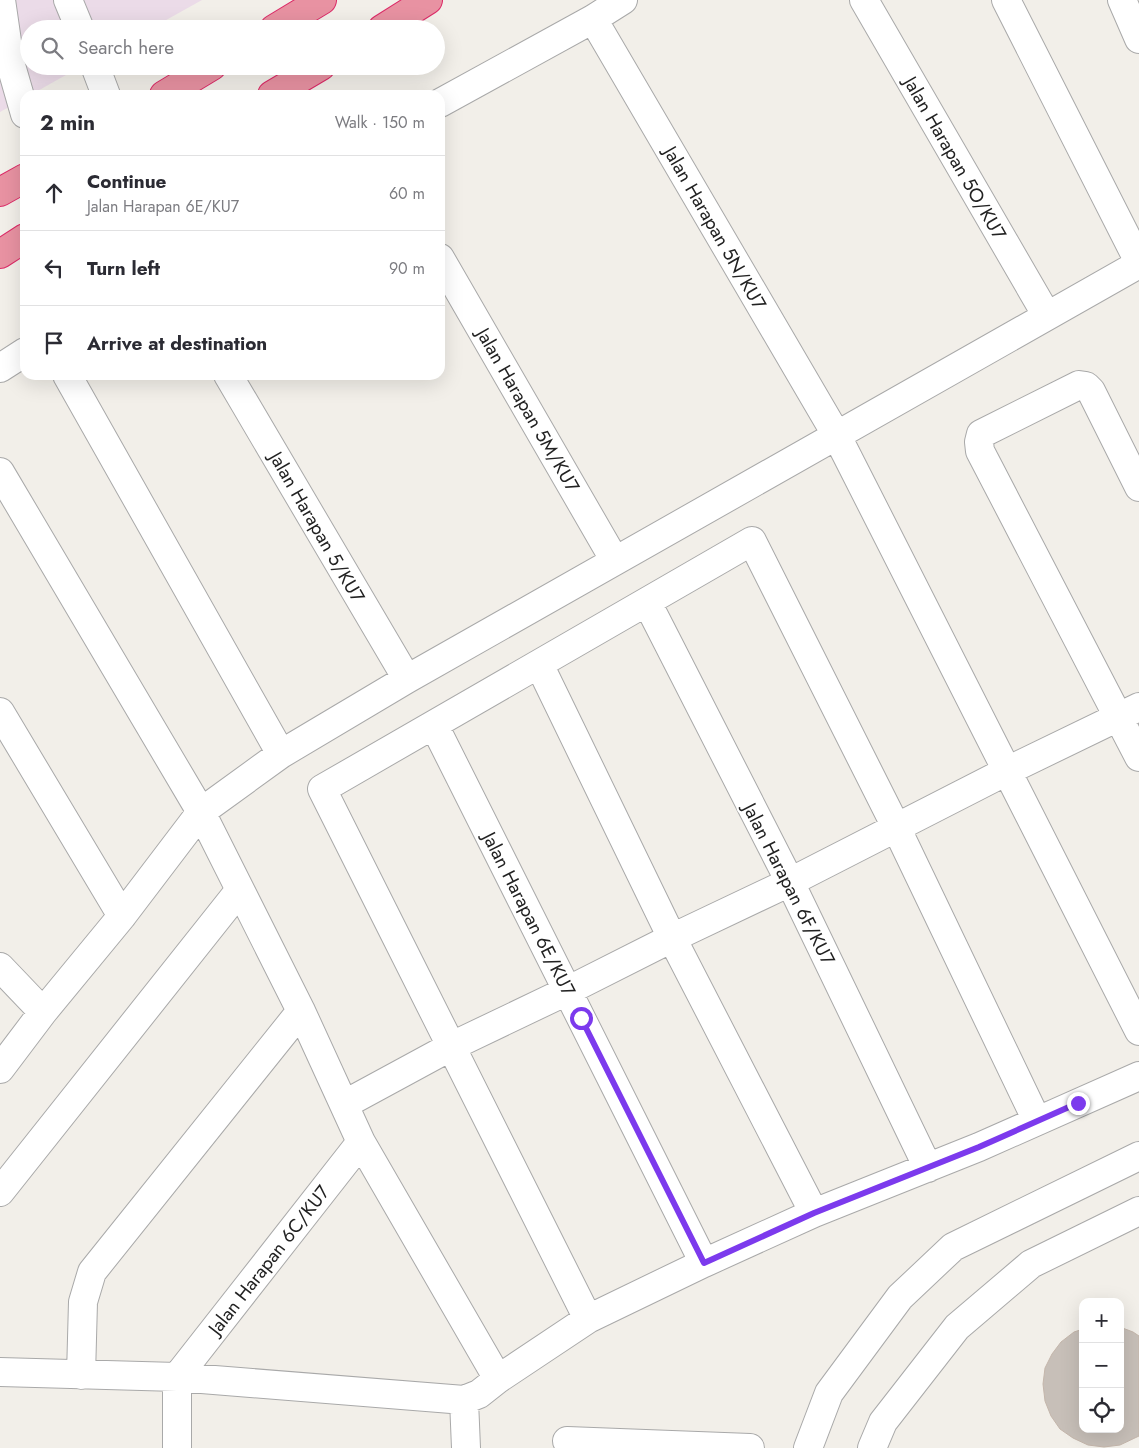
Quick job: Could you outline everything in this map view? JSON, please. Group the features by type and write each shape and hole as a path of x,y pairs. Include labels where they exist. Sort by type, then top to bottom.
{"highway":[{"path":"289,20 322,0"},
{"path":"396,20 428,0"},
{"path":"172,90 197,75"},
{"path":"280,90 306,75"},
{"path":"0,192 20,181"},
{"path":"0,254 20,241"}],"street":[{"path":"1,0 10,62 20,97"},
{"path":"68,0 76,20"},
{"path":"445,100 593,20 622,0"},
{"name":"Jalan Harapan 5O/KU7","path":"864,0 1047,316"},
{"path":"0,1070 43,1012 122,916 201,812 281,754 407,679 1139,263 1006,0"},
{"path":"1122,0 1139,39"},
{"name":"Jalan Harapan 5N/KU7","path":"593,20 837,436 1139,1031"},
{"path":"98,75 104,90"},
{"name":"Jalan Harapan 5M/KU7","path":"445,267 615,561"},
{"path":"0,368 20,355"},
{"path":"69,380 281,754"},
{"name":"Jalan Harapan 5/KU7","path":"231,380 407,679"},
{"path":"1139,487 1091,391 1086,386 1079,385 981,434 979,442 980,451 1129,712 1139,757"},
{"path":"0,472 201,812 301,1010 361,1142 498,1379"},
{"path":"588,1319 322,789 752,541 896,827 1037,1121"},
{"name":"Jalan Harapan 6F/KU7","path":"647,602 790,882 928,1168"},
{"path":"539,664 672,938 814,1213"},
{"path":"0,712 122,916"},
{"path":"345,1104 452,1046 790,882 1007,771 1129,712"},
{"name":"Jalan Harapan 6E/KU7","path":"434,725 704,1263"},
{"path":"0,1192 239,890"},
{"path":"0,968 43,1012"},
{"path":"81,1374 83,1302 92,1272 301,1010"},
{"path":"0,1372 177,1377 464,1400 479,1394 498,1379 588,1319 704,1263 814,1213 928,1168 1139,1076"},
{"name":"Jalan Harapan 6C/KU7","path":"177,1377 361,1142"},
{"path":"808,1448 829,1393 900,1297 954,1247 1139,1156"},
{"path":"872,1448 884,1422 957,1327 1031,1264 1139,1211"},
{"path":"177,1377 177,1448"},
{"path":"464,1400 466,1448"},
{"path":"567,1441 750,1448"}],"shaded area":[{"path":"0,0 202,0 166,20 20,20 20,75 66,75 39,90 20,90 20,101 0,112"}],"building":[{"path":"1124,1329 1139,1336 1139,1436 1120,1445 1104,1447 1088,1445 1060,1429 1051,1416 1045,1401 1043,1384 1045,1368 1061,1342 1079,1330 1079,1433 1124,1433"}],"route":[{"path":"581,1018 704,1263 814,1213 979,1147 1078,1103"}]}
